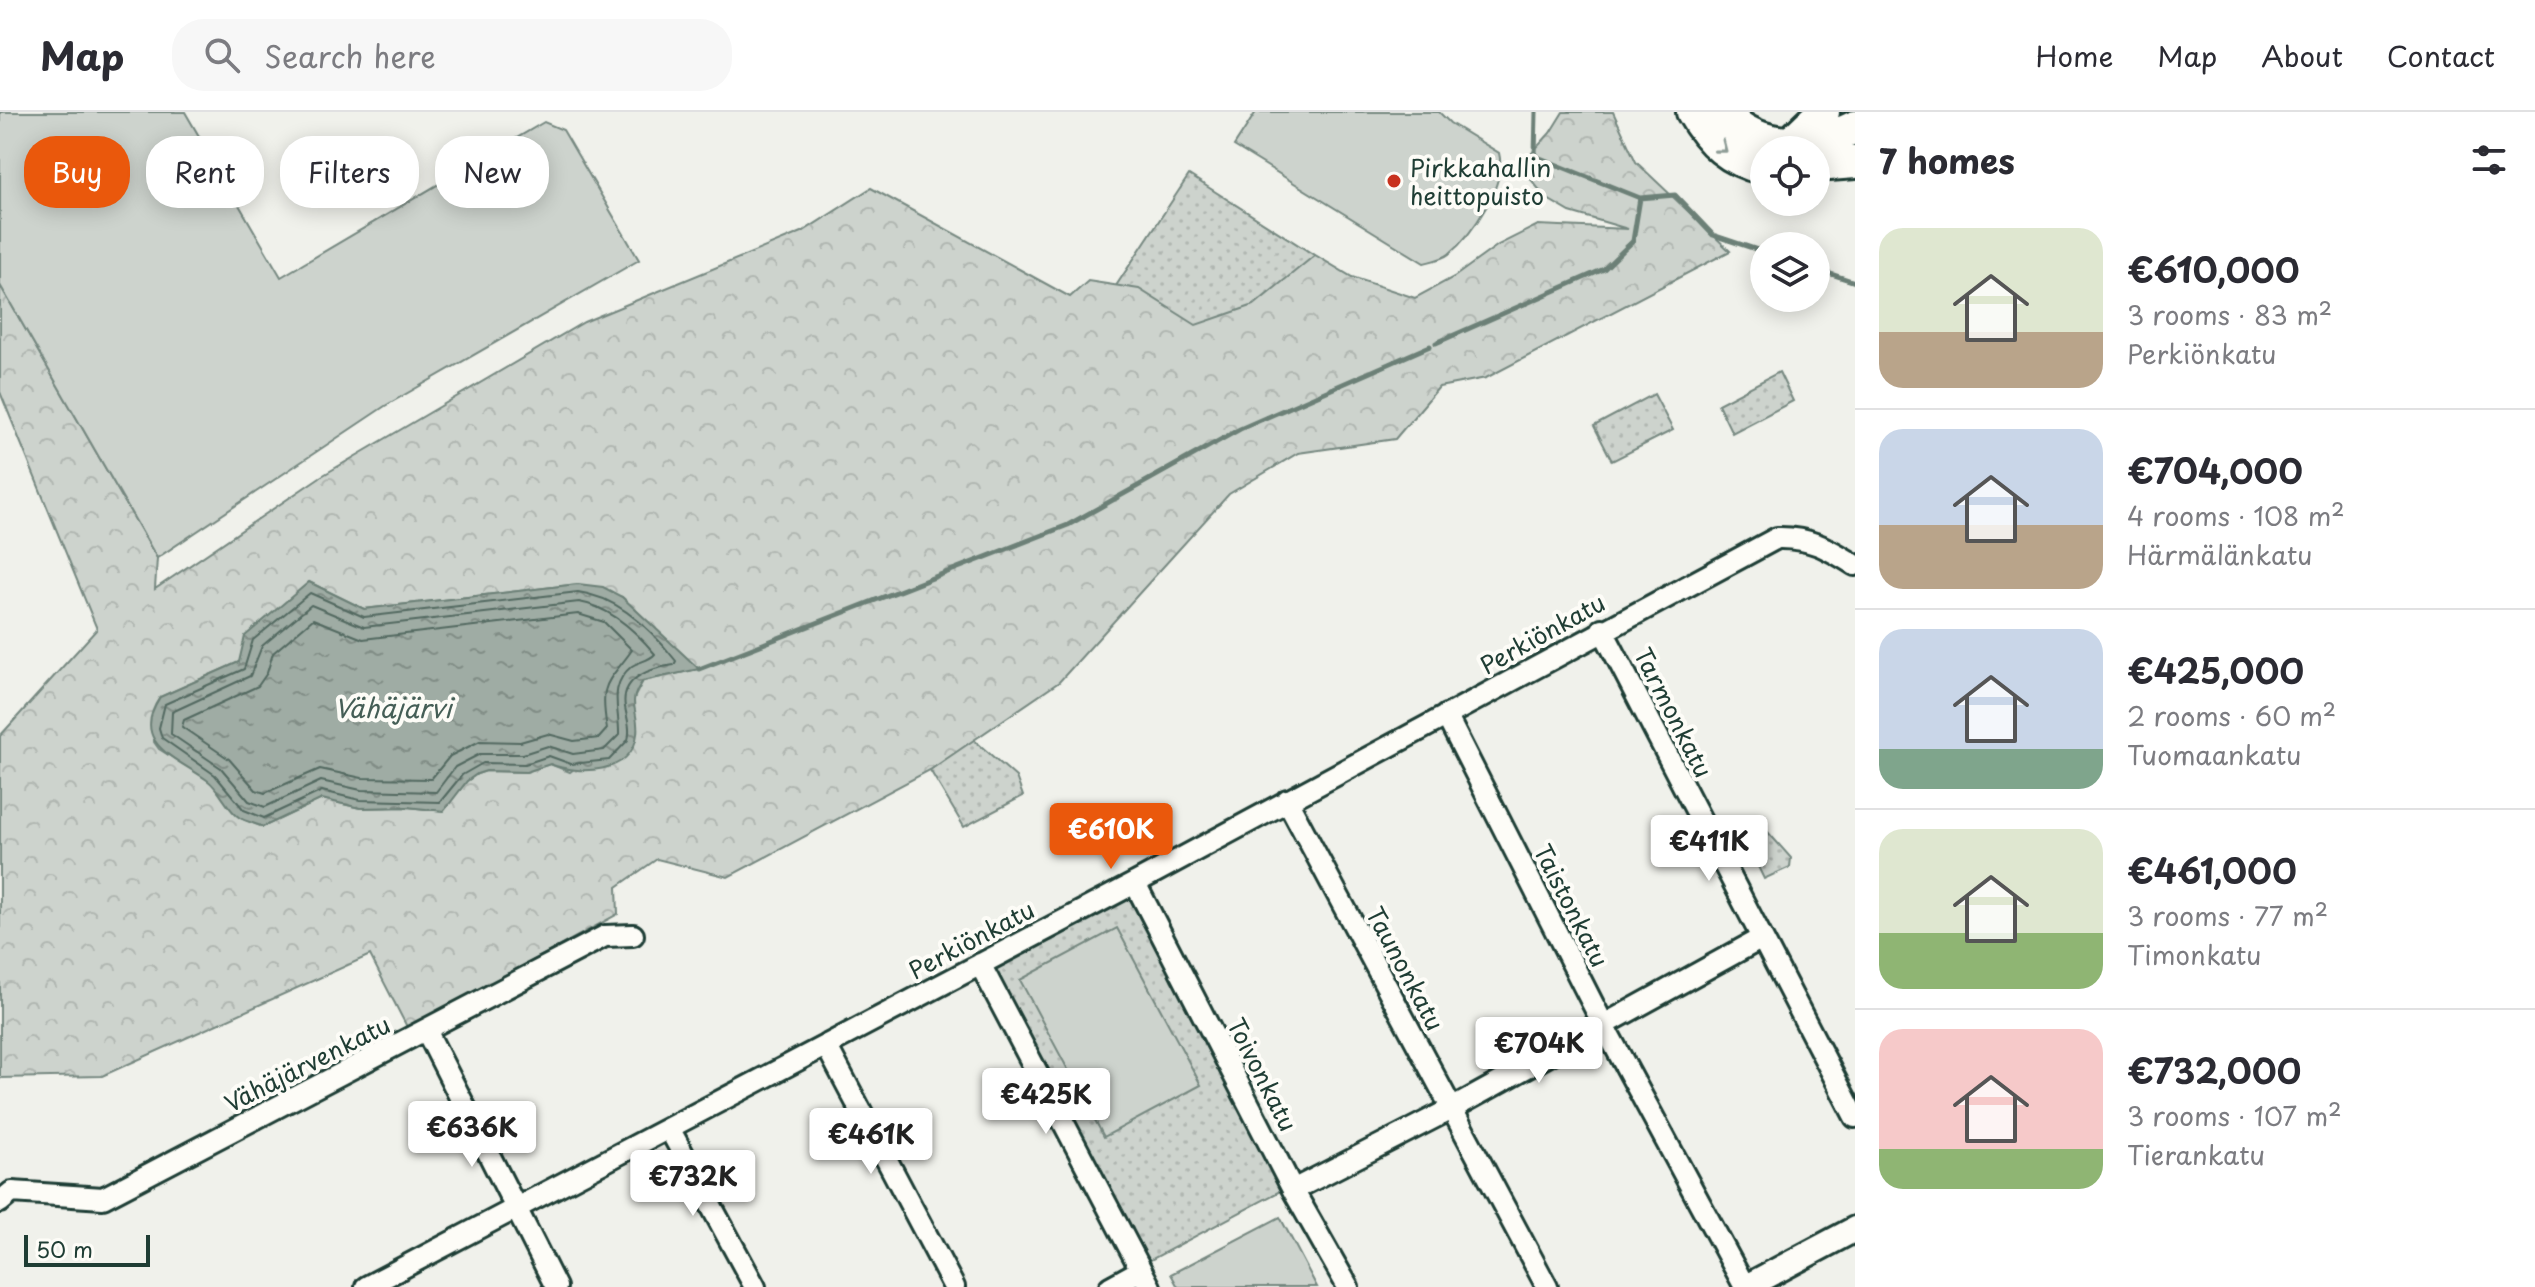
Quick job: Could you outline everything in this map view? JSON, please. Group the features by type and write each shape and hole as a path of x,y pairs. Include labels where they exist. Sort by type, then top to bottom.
{"main road":[{"path":"1693,112 1706,134 1720,148 1750,164"},
{"path":"1722,112 1750,136"},
{"path":"1798,136 1823,112"},
{"path":"1807,136 1847,112"},
{"path":"1830,139 1855,127"},
{"path":"1830,164 1855,162"}],"street":[{"name":"Perkiönkatu","path":"366,1287 1135,883 1602,629 1777,538 1821,543 1855,565"},
{"name":"Tarmonkatu","path":"1602,629 1855,1117"},
{"name":"Taistonkatu","path":"1446,715 1603,1024 1745,1287"},
{"name":"Taunonkatu","path":"1287,800 1547,1287"},
{"name":"Toivonkatu","path":"1135,883 1293,1190 1348,1287"},
{"name":"Vähäjärvenkatu","path":"0,1202 12,1192 103,1198 605,936 633,935"},
{"path":"1293,1190 1453,1108 1762,938"},
{"path":"980,964 1146,1279 1110,1287"},
{"path":"426,1030 556,1287"},
{"path":"826,1045 954,1287"},
{"path":"669,1128 755,1287"},
{"path":"1745,1287 1855,1229"}],"green space":[{"path":"0,112 185,112 199,136 146,136 146,208 241,208 281,277 398,208 419,208 419,196 435,186 435,208 549,208 549,136 520,136 544,122 563,130 639,260 385,406 157,558 0,285"},
{"name":"Pirkkahallin heittopuisto","path":"1256,112 1439,112 1450,123 1499,153 1498,179 1486,208 1468,235 1449,254 1424,263 1234,146"},
{"path":"1563,112 1613,112 1636,162 1730,251 1486,378 1439,387 1395,439 1298,453 1229,494 1059,682 930,770 728,877 657,859 617,887 618,914 408,1029 370,955 102,1076 0,1078 0,736 97,629 0,392 0,285 157,558 155,589 320,477 584,322 802,232 871,188 1070,297 1088,281 1139,289 1196,325 1254,305 1315,255 1352,277 1415,298 1454,277 1498,245 1538,225 1628,229 1570,212 1546,198 1520,166 1550,133","holes":["309,582 364,609 578,584 622,597 698,669 643,681 632,702 636,719 570,772 550,764 526,772 486,771 467,781 443,811 407,807 360,808 322,799 263,827 240,818 210,781 159,749 154,742 160,697 239,662"]},
{"path":"1189,175 1347,276 1217,377 1106,301"},
{"path":"1779,372 1793,401 1732,433 1718,404"},
{"path":"1654,394 1673,430 1612,461 1594,426"},
{"path":"973,739 1016,777 1023,796 964,827 930,770"},
{"path":"1766,830 1791,858 1790,867 1764,879 1746,842"},
{"path":"1129,897 1284,1189 1145,1263 990,970"},
{"path":"1117,928 1201,1085 1104,1137 1020,980"},
{"path":"1280,1217 1317,1287 1178,1287 1171,1274"}],"water":[{"name":"Vähäjärvi","path":"309,582 364,609 578,584 603,587 622,597 699,669 643,681 634,702 637,734 633,748 626,758 615,764 588,770 550,764 526,772 486,771 467,781 444,811 407,807 360,808 322,799 263,827 235,814 212,784 161,748 153,738 150,727 152,713 160,697 239,662 245,636"}],"waterway":[{"path":"1536,112 1535,156 1640,198 1675,195 1713,235 1750,247"},
{"path":"1436,343 1604,269 1633,241 1640,198"},
{"path":"1830,274 1855,282"},
{"path":"699,669 1068,525 1240,429 1430,346"}],"place":[{"name":"Pirkkahallin heittopuisto","path":"1394,181"}]}
